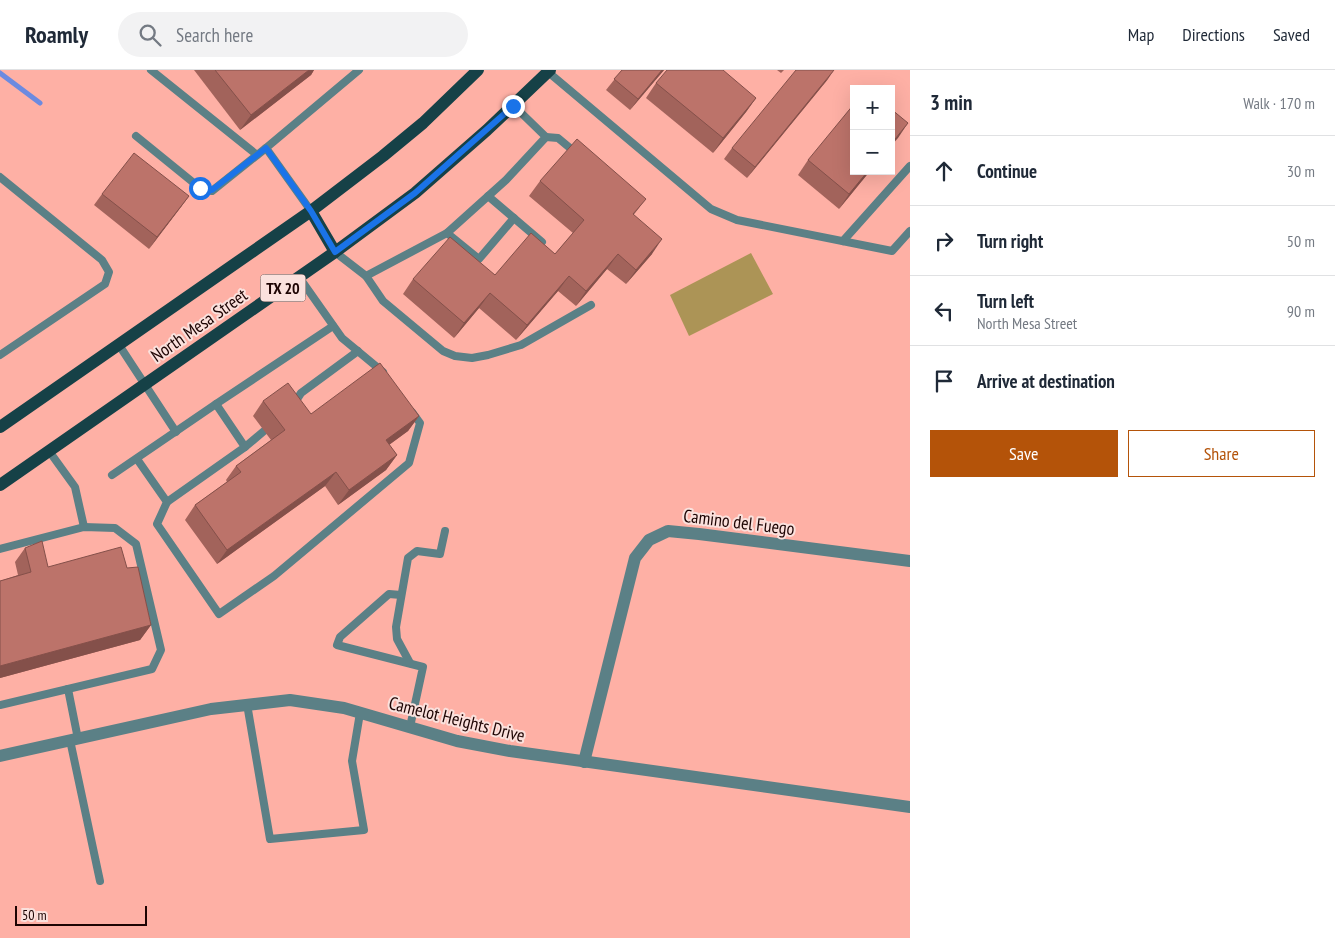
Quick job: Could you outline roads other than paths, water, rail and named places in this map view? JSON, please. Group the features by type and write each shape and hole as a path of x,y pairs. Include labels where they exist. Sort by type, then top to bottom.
{"main road":[{"name":"North Mesa Street","path":"0,427 311,211 423,123 478,70"},
{"name":"North Mesa Street","path":"0,485 335,252 415,193 513,106 549,71"},
{"path":"311,211 335,252"}],"street":[{"name":"Camino del Fuego","path":"584,762 635,558 649,540 668,531 910,561"},
{"name":"Camelot Heights Drive","path":"0,756 211,709 290,700 344,708 457,741 510,751 910,807"}],"lane":[{"path":"151,70 257,155"},
{"path":"136,136 200,188 212,190 266,148 359,70"},
{"path":"549,71 711,209 737,220 892,251 910,231"},
{"path":"513,106 546,137 558,138 580,156"},
{"path":"366,276 447,233 506,180 546,137"},
{"path":"266,148 311,211"},
{"path":"843,241 910,166"},
{"path":"0,177 102,260 110,272 105,284 0,355"},
{"path":"488,196 542,242"},
{"path":"447,233 479,259 514,218"},
{"path":"335,252 366,276 383,301 443,351 455,356 472,358 521,345 591,305"},
{"path":"298,277 342,338 385,374 390,381"},
{"path":"112,475 333,326"},
{"path":"118,345 176,432"},
{"path":"288,412 301,393 358,351"},
{"path":"264,431 245,447 167,502 157,524 219,614 274,576 409,463 420,423 405,402"},
{"path":"216,404 245,447"},
{"path":"49,451 75,487 84,527"},
{"path":"136,458 167,502"},
{"path":"0,549 84,527 116,528 136,544 161,650 152,669 0,705"},
{"path":"410,663 397,639 396,627 408,558 417,551 440,554 445,531"},
{"path":"401,596 388,594 340,637 337,645 423,666 410,727"},
{"path":"68,689 74,739 100,881"},
{"path":"247,704 270,839 364,830 352,761 360,712"}],"waterway":[{"path":"0,73 40,103"}]}
